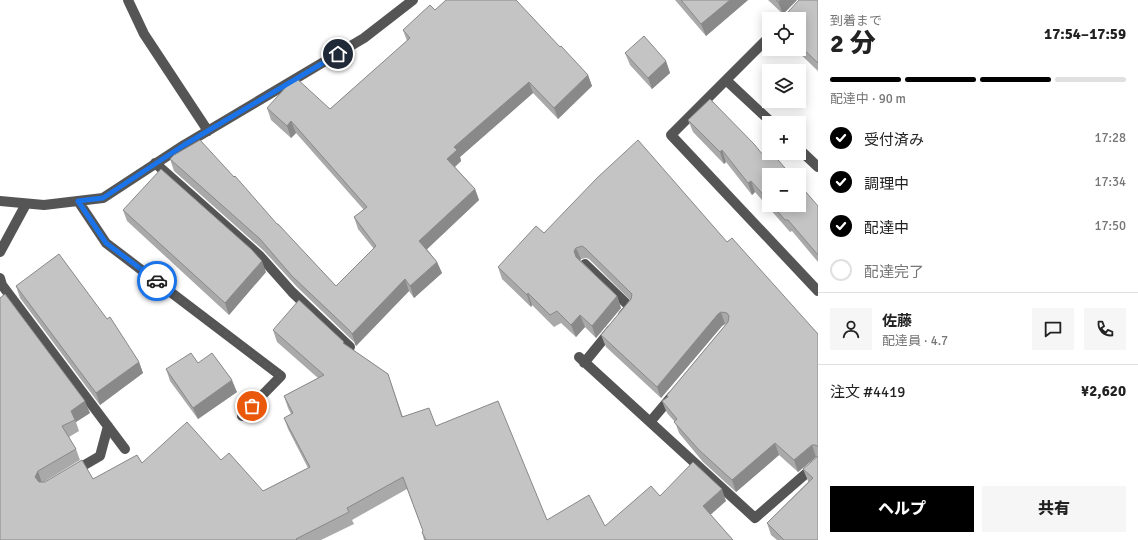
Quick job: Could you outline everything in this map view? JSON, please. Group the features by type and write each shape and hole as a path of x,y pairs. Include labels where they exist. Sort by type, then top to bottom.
{"street":[{"path":"128,0 144,34 208,131"},
{"path":"0,201 44,205 103,198 208,131 364,38 413,0"},
{"path":"762,44 671,134 818,291"},
{"path":"726,80 765,116"},
{"path":"806,156 818,167"},
{"path":"156,163 260,256 292,292 350,347"},
{"path":"78,201 106,243 281,376 242,416"},
{"path":"0,252 26,204"},
{"path":"585,264 630,307 582,360 755,518 818,464"},
{"path":"0,278 2,285 126,449"},
{"path":"650,422 676,391"},
{"path":"66,476 100,456 108,426"}],"building":[{"path":"446,0 516,0 588,75 554,108 529,82 454,147 457,150 447,159 475,189 419,241 437,262 410,286 405,279 352,334 292,276 260,239 170,159 174,155 200,140 336,286 376,246 354,217 367,207 291,121 287,126 267,108 295,77 330,109 410,38 403,30 430,5 435,10"},
{"path":"681,0 730,0 701,24"},
{"path":"799,0 818,0 818,63 806,52 806,12 788,12"},
{"path":"644,36 666,61 648,78 625,53"},
{"path":"710,99 754,144 762,154 762,160 778,160 785,168 762,168 762,193 751,181 748,183 722,150 720,152 688,120"},
{"path":"638,140 727,242 732,238 818,334 818,447 816,445 812,445 794,460 775,443 732,480 699,450 674,422 677,419 662,401 668,397 667,395 728,322 729,316 727,313 721,312 718,314 657,387 601,335 631,299 632,294 585,248 582,246 576,248 574,251 576,257 617,296 592,326 580,315 571,325 557,311 550,315 528,293 527,295 498,267 536,226 544,233 597,178"},
{"path":"161,169 251,249 262,261 225,303 123,210"},
{"path":"806,192 818,206 818,255 788,220 785,220 778,212 806,212"},
{"path":"59,254 107,319 110,317 139,362 96,393 16,286"},
{"path":"5,294 85,401 71,411 75,420 62,426 76,449 38,471 35,477 39,482 45,482 82,460 93,479 137,455 142,463 187,422 221,460 229,453 263,491 310,467 284,418 293,413 284,396 324,375 273,330 299,300 344,342 343,343 388,374 402,417 429,408 436,426 498,401 547,520 589,495 605,526 651,486 660,496 693,462 722,489 703,506 733,540 426,540 403,477 347,508 349,512 296,539 297,540 0,540 0,298"},
{"path":"191,353 198,363 212,353 232,380 193,408 166,369"},
{"path":"818,456 818,540 784,540 767,523 813,478 803,469"}],"way so far":[{"path":"157,281 281,376 252,406"}],"route":[{"path":"157,281 106,243 78,201 103,198 184,145 338,54"}]}
